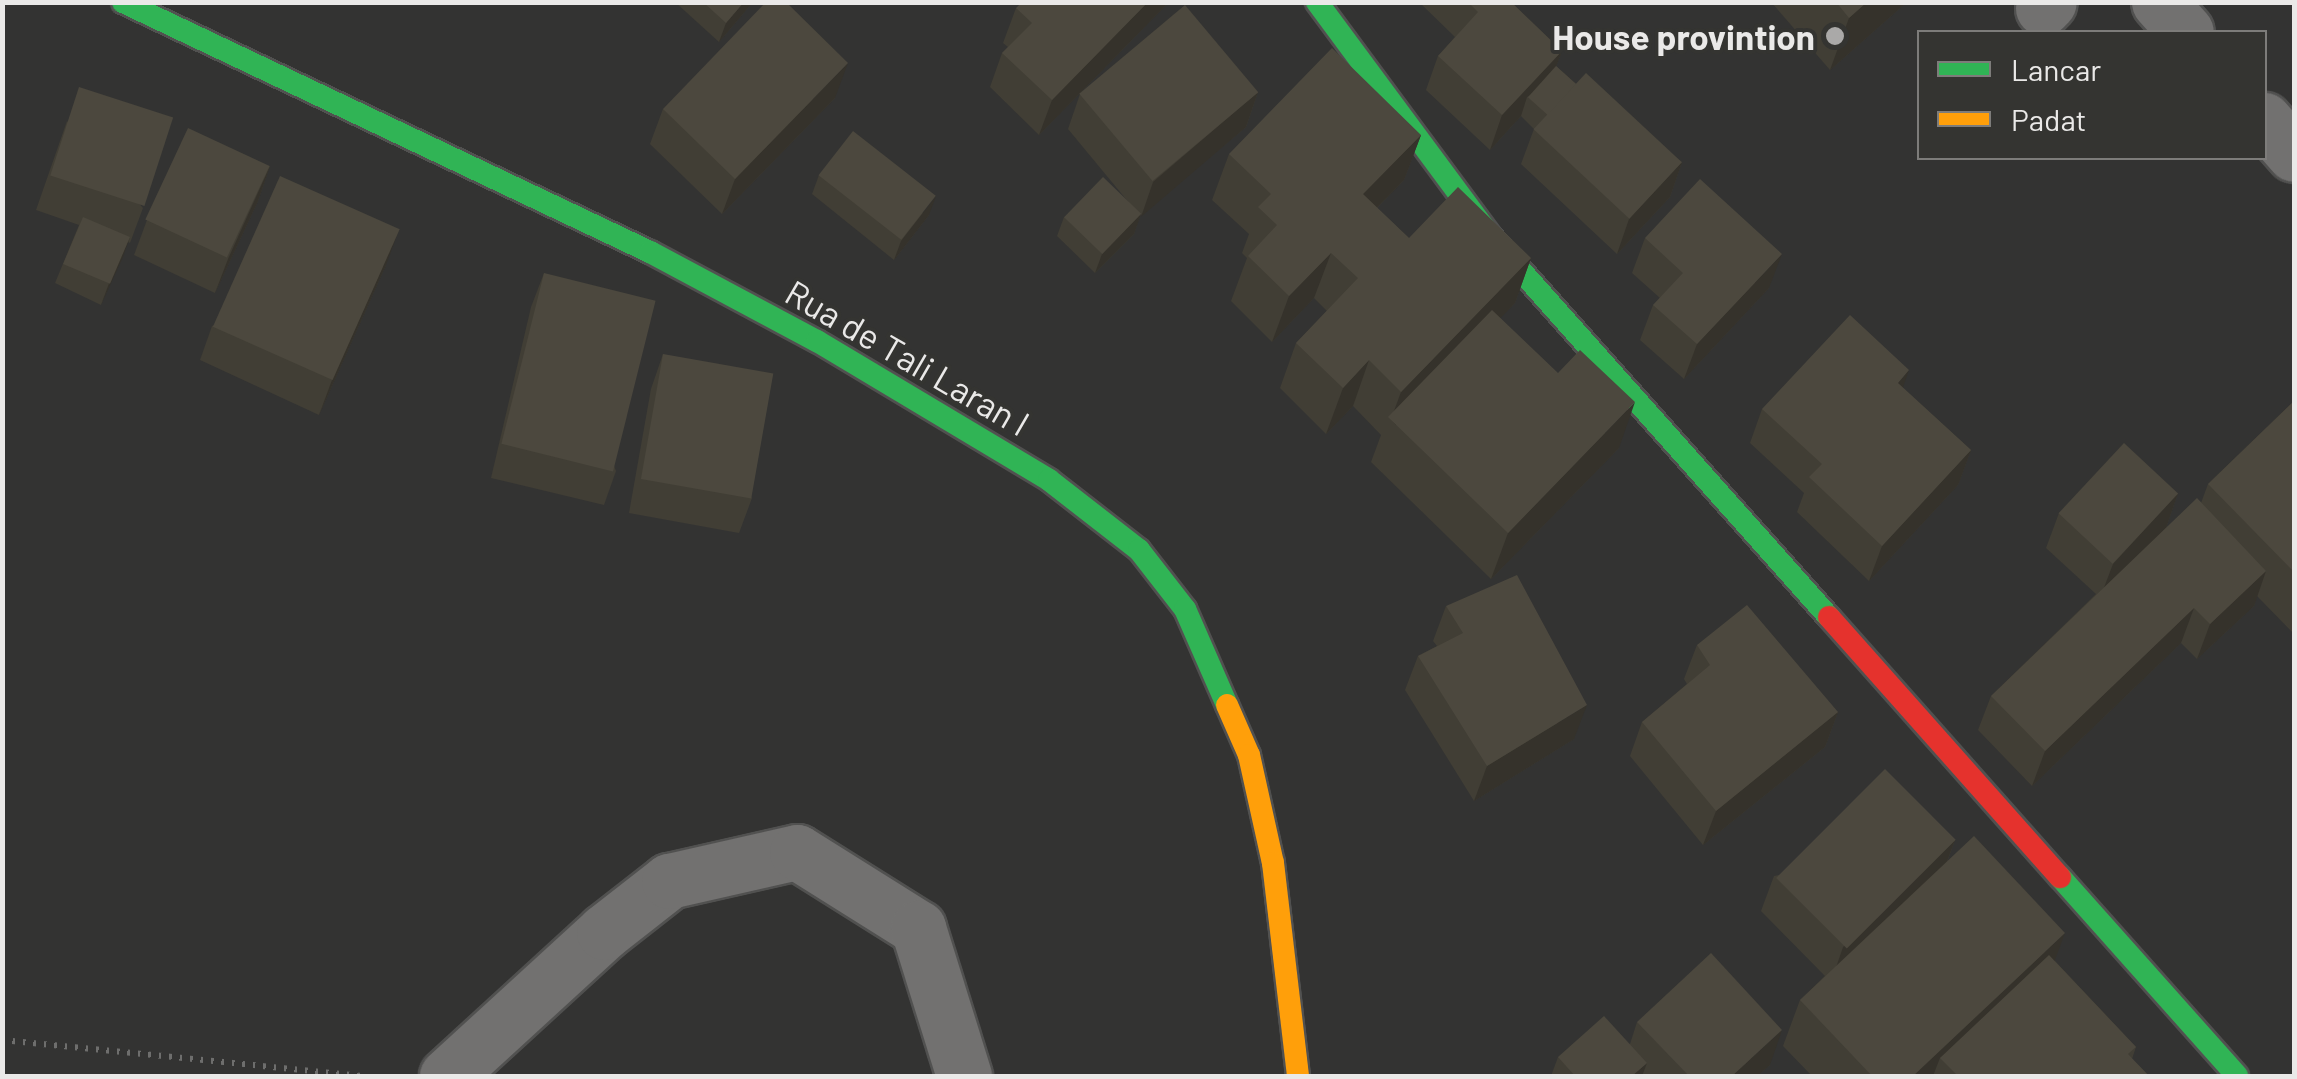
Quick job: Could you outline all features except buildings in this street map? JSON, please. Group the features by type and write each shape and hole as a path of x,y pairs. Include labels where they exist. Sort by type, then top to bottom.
{"main road":[{"name":"Rua de Tali Laran I","path":"124,2 650,252 817,341 1048,480 1139,550 1185,609 1248,754 1273,863 1298,1076"},
{"path":"1317,2 1490,236 2237,1076"}],"street":[{"path":"2159,2 2184,30"},
{"path":"2267,123 2294,154"},
{"path":"447,1076 604,932 669,881 797,852 918,928 964,1076"}],"path":[{"path":"2,1040 364,1076"}],"traffic: fast":[{"path":"123,2 650,252 817,341 1049,480 1139,550 1185,609 1227,705"},
{"path":"1317,2 1490,236 1829,617"},
{"path":"2060,877 2237,1076"}],"traffic: slow":[{"path":"1227,705 1249,755 1273,863 1298,1076"}],"traffic: jam":[{"path":"1829,617 2060,877"}],"place":[{"name":"House provintion","path":"1835,36"}]}
